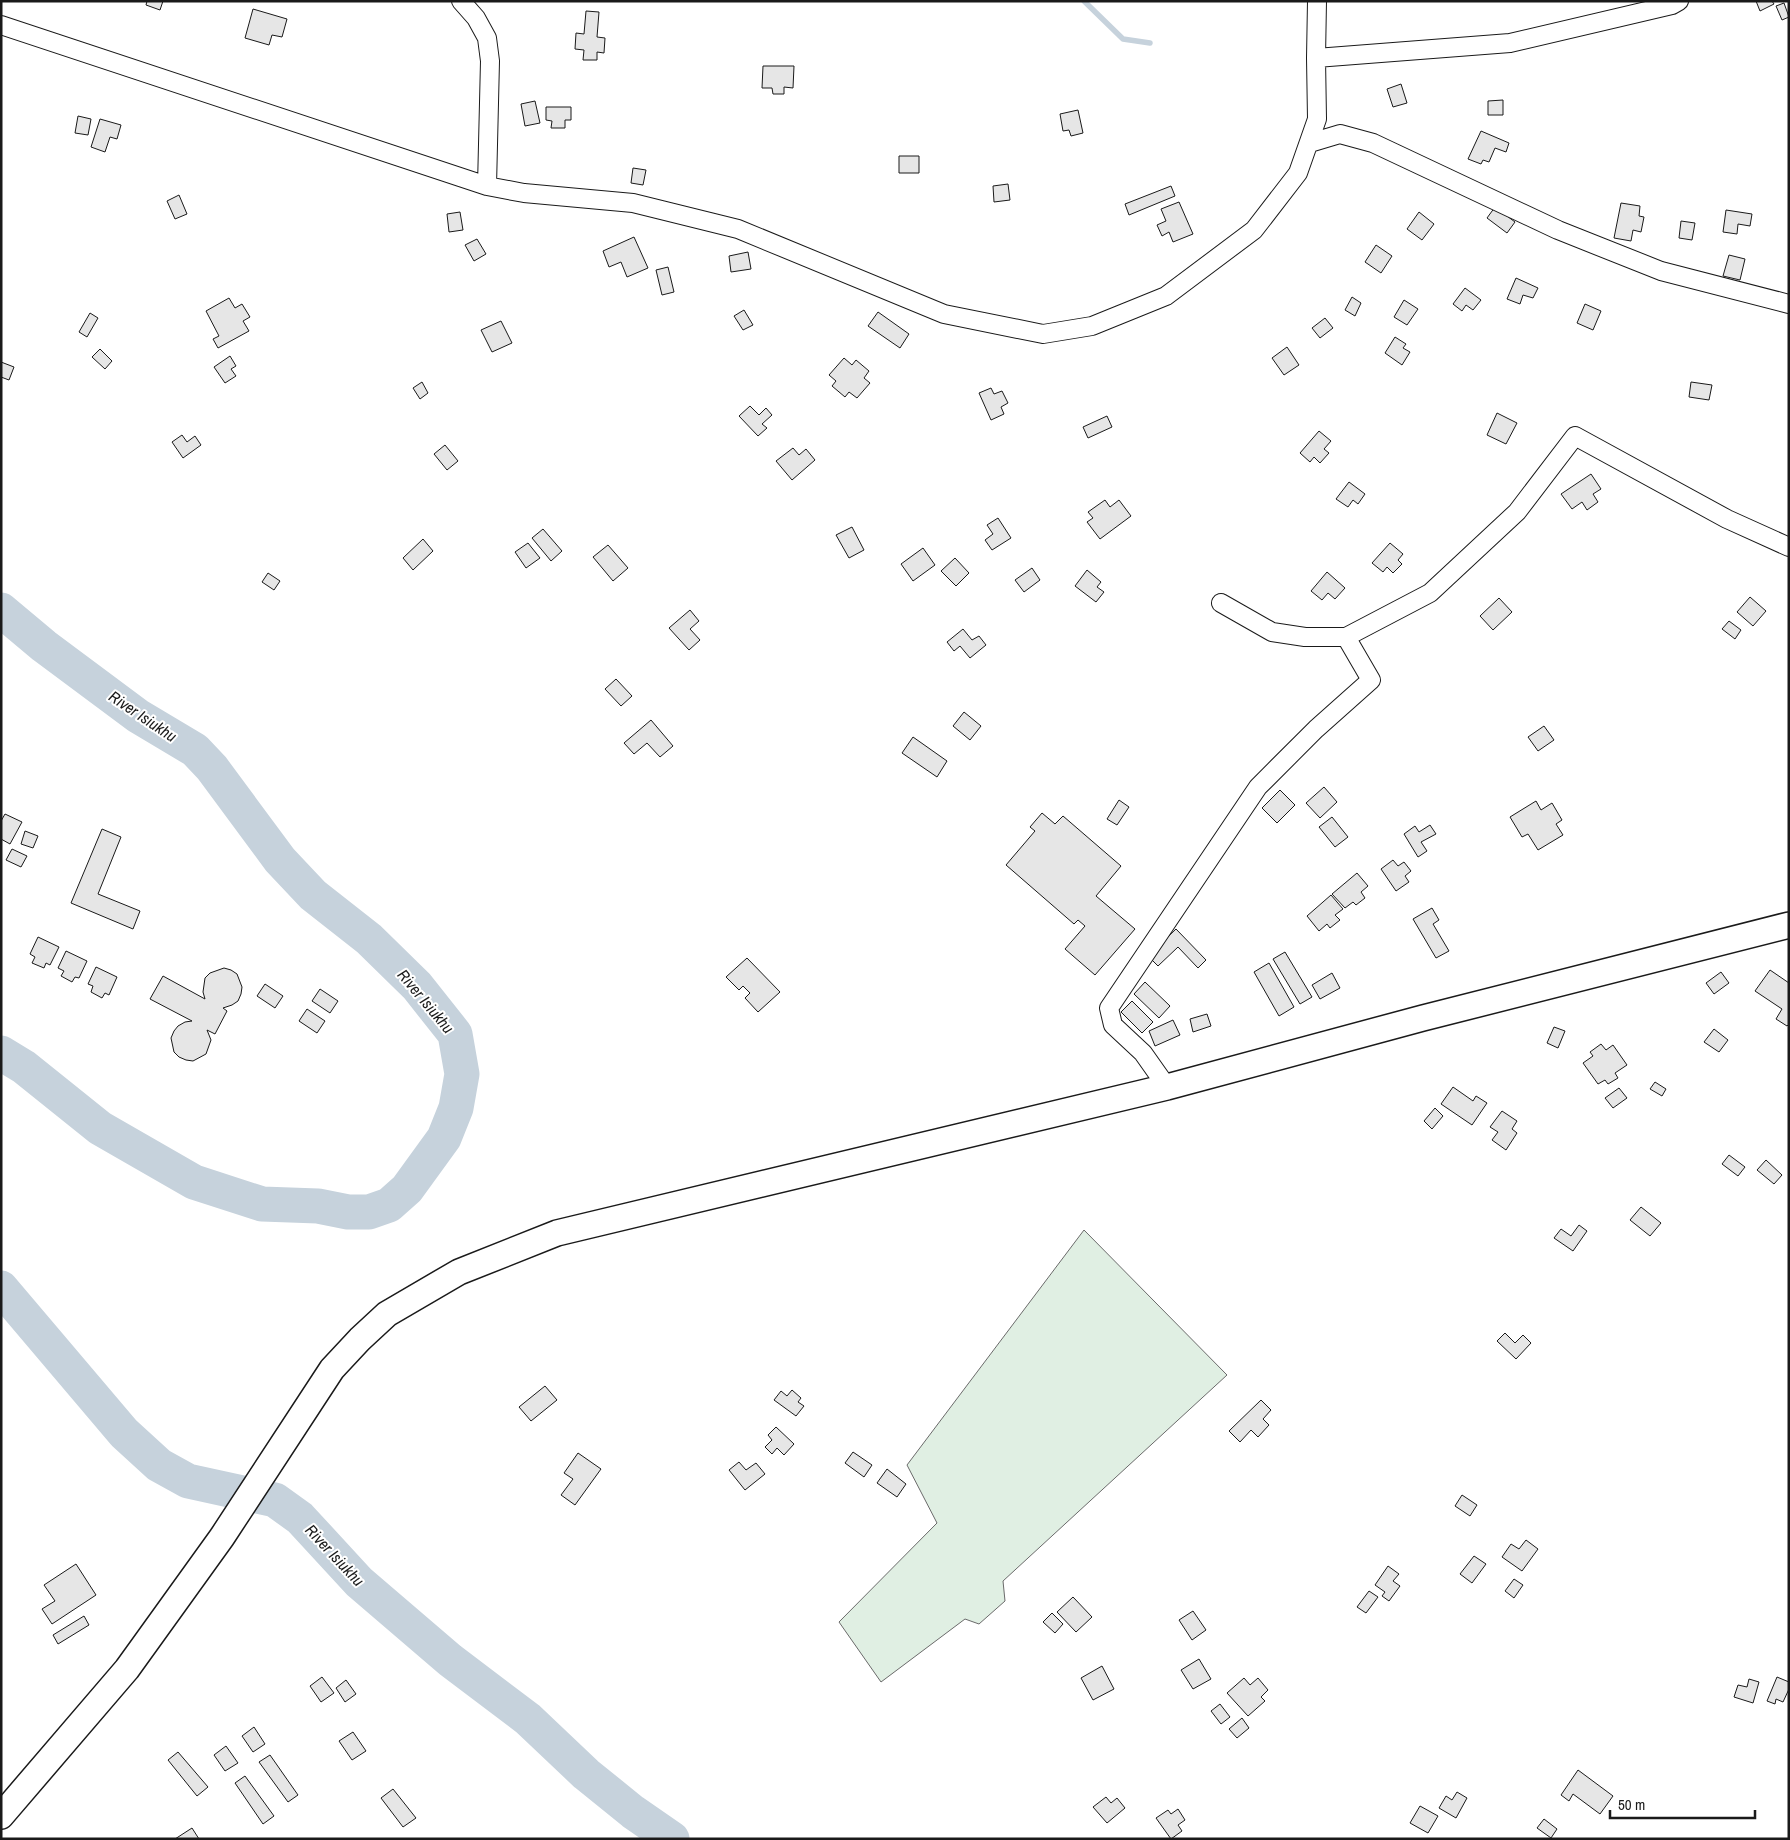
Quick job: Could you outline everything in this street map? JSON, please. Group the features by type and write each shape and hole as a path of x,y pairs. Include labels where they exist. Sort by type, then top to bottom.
{"main road":[{"path":"1,1816 127,1669 222,1538 332,1369 387,1314 459,1272 557,1233 1167,1088 1423,1018 1789,925"}],"street":[{"path":"461,1 476,18 486,38 490,61 487,186"},
{"path":"1,26 487,186 524,193 633,203 738,229 944,314 1043,334 1092,326 1166,296 1254,230 1298,173 1317,119 1317,1"},
{"path":"1316,58 1510,43 1672,5 1680,1"},
{"path":"1310,143 1340,134 1372,142 1558,230 1661,271 1789,304"},
{"path":"1222,603 1272,632 1305,636 1346,637 1430,593 1517,512 1575,436 1727,519 1789,547"},
{"path":"1167,1088 1142,1053 1113,1025 1109,1008 1258,787 1316,729 1371,680 1346,637"}],"green space":[{"path":"1084,1230 1227,1375 1003,1581 1005,1601 979,1624 965,1619 881,1682 839,1622 937,1523 907,1465"}],"building":[{"path":"147,1 163,1 160,10 146,5"},
{"path":"1756,1 1772,1 1774,4 1760,11"},
{"path":"1784,3 1789,17 1782,20 1776,6"},
{"path":"253,9 287,19 282,37 272,35 269,45 245,38"},
{"path":"586,11 599,12 597,37 605,38 604,53 597,52 597,60 583,60 584,50 575,49 576,33 584,34"},
{"path":"763,66 794,66 793,88 784,87 784,94 773,94 772,88 762,88"},
{"path":"1401,84 1407,103 1393,107 1387,89"},
{"path":"1503,100 1503,115 1488,115 1488,101"},
{"path":"535,101 540,123 525,126 521,104"},
{"path":"546,107 571,107 571,120 565,120 565,128 551,128 552,121 546,120"},
{"path":"1078,110 1083,133 1071,136 1069,130 1063,131 1060,114"},
{"path":"78,116 91,119 88,135 75,133"},
{"path":"100,119 121,125 117,139 110,137 105,152 91,147"},
{"path":"1481,131 1509,143 1506,152 1495,148 1489,162 1483,160 1481,164 1468,159"},
{"path":"899,156 919,156 919,173 899,173"},
{"path":"633,168 646,170 643,185 631,183"},
{"path":"1008,184 1010,200 994,202 993,186"},
{"path":"1171,186 1175,196 1129,215 1125,204"},
{"path":"179,195 187,214 175,219 167,201"},
{"path":"1179,202 1193,234 1173,242 1169,232 1162,236 1157,225 1166,221 1161,209"},
{"path":"1621,203 1640,206 1639,216 1644,217 1641,232 1633,230 1631,241 1614,238"},
{"path":"1495,207 1515,222 1507,233 1487,218"},
{"path":"1726,210 1752,214 1750,226 1738,224 1737,234 1723,232"},
{"path":"460,212 463,230 449,232 447,214"},
{"path":"1419,212 1434,224 1422,240 1407,229"},
{"path":"1681,221 1695,223 1692,240 1679,238"},
{"path":"634,237 648,268 627,277 621,262 609,267 603,251"},
{"path":"477,239 486,254 474,261 465,245"},
{"path":"1376,245 1392,256 1381,273 1365,262"},
{"path":"748,252 751,269 731,272 729,256"},
{"path":"1729,255 1745,259 1740,280 1723,276"},
{"path":"668,267 674,292 662,295 656,270"},
{"path":"1516,278 1538,288 1533,298 1523,295 1520,304 1507,299"},
{"path":"1465,288 1481,300 1473,310 1466,305 1462,311 1453,304"},
{"path":"1352,297 1361,303 1355,316 1345,310"},
{"path":"229,298 235,308 242,304 250,317 243,321 249,331 218,348 213,339 219,336 206,311"},
{"path":"1404,300 1418,309 1407,325 1394,317"},
{"path":"1585,304 1601,311 1593,330 1577,323"},
{"path":"744,310 753,325 743,330 734,316"},
{"path":"878,312 909,334 900,348 868,326"},
{"path":"90,313 98,318 87,337 79,332"},
{"path":"1325,318 1333,328 1320,338 1312,328"},
{"path":"501,321 512,343 492,352 481,330"},
{"path":"1395,337 1406,344 1403,348 1410,352 1402,365 1385,353"},
{"path":"1287,347 1299,365 1284,375 1272,358"},
{"path":"100,349 112,361 105,369 92,357"},
{"path":"230,356 236,366 231,369 236,376 225,383 214,367"},
{"path":"844,358 852,365 856,360 869,371 864,378 870,383 857,398 849,392 845,397 832,386 836,381 829,375"},
{"path":"1,362 14,367 9,380 1,377"},
{"path":"422,382 428,393 420,399 413,388"},
{"path":"1691,382 1712,385 1709,400 1689,397"},
{"path":"991,388 994,394 1002,391 1008,403 1001,407 1004,414 991,420 979,393"},
{"path":"750,406 759,415 766,408 772,415 762,424 767,428 758,436 739,416"},
{"path":"1497,413 1517,423 1506,444 1487,435"},
{"path":"1107,416 1112,427 1088,438 1083,427"},
{"path":"1319,431 1331,441 1324,449 1329,453 1320,463 1314,457 1310,462 1300,453"},
{"path":"182,435 187,442 195,436 201,445 183,458 172,442"},
{"path":"445,445 458,461 447,470 434,454"},
{"path":"793,448 799,455 806,449 815,460 792,480 776,461"},
{"path":"1591,474 1601,489 1593,494 1598,502 1587,510 1582,502 1572,509 1561,494"},
{"path":"1349,482 1365,494 1358,504 1353,500 1348,507 1336,499"},
{"path":"1105,500 1110,507 1119,500 1131,516 1100,539 1087,522 1093,518 1088,512"},
{"path":"998,518 1011,538 992,550 985,540 993,534 987,525"},
{"path":"852,527 864,550 849,558 836,535"},
{"path":"543,529 562,551 551,561 532,538"},
{"path":"423,539 433,551 413,570 403,558"},
{"path":"528,543 540,558 526,568 515,552"},
{"path":"1390,543 1403,554 1398,560 1402,564 1393,573 1387,567 1383,572 1372,563"},
{"path":"608,545 628,568 613,581 593,557"},
{"path":"923,548 935,565 913,581 901,564"},
{"path":"955,558 969,573 956,586 941,571"},
{"path":"1032,568 1040,580 1024,592 1015,580"},
{"path":"1087,570 1101,582 1097,587 1104,592 1096,602 1075,586"},
{"path":"1327,572 1345,588 1335,599 1328,593 1322,600 1311,591"},
{"path":"268,573 280,581 274,590 262,582"},
{"path":"1750,597 1766,611 1753,626 1737,612"},
{"path":"1499,598 1512,612 1493,630 1480,616"},
{"path":"690,610 699,621 690,629 700,640 689,650 669,628"},
{"path":"1729,621 1741,630 1735,639 1722,629"},
{"path":"963,629 972,640 979,636 986,645 970,658 960,646 954,651 947,642"},
{"path":"616,679 632,696 621,706 605,689"},
{"path":"964,712 981,726 970,740 953,726"},
{"path":"651,720 673,746 660,757 647,743 634,754 624,743"},
{"path":"1544,726 1554,740 1538,751 1528,737"},
{"path":"913,737 947,761 937,777 902,753"},
{"path":"1324,787 1337,802 1320,818 1306,803"},
{"path":"1280,790 1295,805 1277,823 1262,808"},
{"path":"1119,800 1129,807 1117,825 1107,819"},
{"path":"1536,801 1541,810 1552,803 1562,820 1556,824 1563,835 1538,850 1528,834 1522,837 1510,817"},
{"path":"1042,813 1055,824 1063,816 1121,866 1096,896 1135,929 1095,975 1065,949 1085,926 1078,920 1074,924 1006,865 1035,831 1030,827"},
{"path":"5,814 22,822 10,844 1,839 1,821"},
{"path":"1332,817 1348,837 1335,847 1319,827"},
{"path":"1430,825 1436,834 1421,842 1427,851 1418,857 1404,834 1415,826 1419,832"},
{"path":"102,829 121,837 98,894 140,911 133,929 71,903"},
{"path":"25,831 38,836 33,848 21,844"},
{"path":"12,849 27,856 21,867 6,860"},
{"path":"1393,860 1398,866 1404,862 1411,871 1405,876 1409,882 1396,891 1381,869"},
{"path":"1357,873 1368,886 1361,892 1365,898 1356,905 1353,902 1345,908 1332,894"},
{"path":"1331,895 1343,909 1335,915 1340,920 1330,928 1327,924 1319,931 1307,916"},
{"path":"1432,908 1439,920 1433,924 1449,951 1436,958 1413,919"},
{"path":"1176,929 1206,960 1198,968 1178,947 1158,966 1148,956"},
{"path":"38,937 59,947 50,965 46,963 44,968 32,963 35,957 30,954"},
{"path":"66,951 87,961 79,978 75,977 72,982 61,976 64,971 58,968"},
{"path":"1285,952 1312,997 1300,1004 1273,959"},
{"path":"747,958 780,992 758,1012 745,998 750,993 743,986 739,990 726,977"},
{"path":"1269,963 1294,1007 1279,1016 1254,972"},
{"path":"96,967 117,977 109,995 105,993 102,998 91,992 93,986 88,984"},
{"path":"224,968 237,974 242,987 238,1001 223,1008 227,1011 215,1034 207,1030 211,1040 206,1054 193,1061 179,1057 174,1052 171,1038 178,1026 192,1021 150,999 163,976 205,999 203,992 205,978 210,973"},
{"path":"1770,970 1789,983 1789,1024 1787,1026 1776,1019 1782,1009 1755,991"},
{"path":"1721,972 1729,983 1714,994 1706,983"},
{"path":"1332,973 1340,988 1320,999 1312,985"},
{"path":"1145,982 1170,1006 1159,1018 1134,994"},
{"path":"265,984 283,996 275,1008 257,996"},
{"path":"320,989 338,1001 330,1013 312,1001"},
{"path":"1132,1001 1153,1022 1142,1033 1121,1012"},
{"path":"307,1009 325,1021 317,1033 299,1021"},
{"path":"1207,1014 1211,1026 1193,1032 1190,1019"},
{"path":"1173,1020 1180,1035 1155,1046 1149,1031"},
{"path":"1554,1027 1565,1031 1558,1048 1547,1043"},
{"path":"1714,1029 1728,1040 1719,1052 1704,1042"},
{"path":"1601,1044 1606,1050 1613,1045 1627,1065 1615,1073 1618,1078 1608,1084 1605,1080 1598,1084 1583,1063 1593,1056 1590,1052"},
{"path":"1655,1082 1666,1089 1662,1096 1650,1089"},
{"path":"1453,1087 1473,1101 1476,1096 1487,1103 1472,1125 1441,1104"},
{"path":"1619,1088 1627,1098 1613,1108 1605,1098"},
{"path":"1435,1108 1443,1116 1432,1129 1424,1121"},
{"path":"1502,1111 1517,1121 1512,1129 1517,1133 1506,1150 1492,1140 1498,1132 1490,1127"},
{"path":"1729,1155 1745,1167 1738,1176 1722,1164"},
{"path":"1766,1160 1782,1175 1774,1184 1757,1170"},
{"path":"1641,1207 1661,1223 1650,1236 1630,1220"},
{"path":"1579,1225 1587,1231 1573,1251 1554,1238 1561,1229 1571,1236"},
{"path":"1505,1333 1515,1343 1523,1335 1531,1343 1516,1359 1497,1341"},
{"path":"545,1386 557,1400 531,1421 519,1407"},
{"path":"792,1390 801,1398 798,1402 804,1406 796,1416 774,1400 781,1391 787,1396"},
{"path":"1261,1400 1271,1410 1263,1419 1269,1425 1258,1437 1251,1430 1240,1442 1229,1431"},
{"path":"776,1427 794,1444 784,1455 777,1448 772,1454 765,1447 772,1440 768,1435"},
{"path":"853,1452 872,1465 864,1477 845,1463"},
{"path":"578,1453 601,1469 575,1505 561,1495 573,1479 564,1473"},
{"path":"739,1462 746,1470 756,1463 765,1474 745,1490 729,1470"},
{"path":"887,1469 906,1484 897,1497 877,1483"},
{"path":"1462,1495 1477,1505 1470,1516 1455,1506"},
{"path":"1526,1540 1538,1549 1522,1571 1502,1557 1511,1544 1519,1549"},
{"path":"1474,1556 1486,1564 1472,1583 1460,1574"},
{"path":"76,1564 96,1595 52,1624 42,1609 55,1601 44,1585"},
{"path":"1388,1566 1399,1574 1393,1581 1400,1586 1389,1601 1382,1596 1385,1592 1375,1585"},
{"path":"1514,1579 1523,1585 1514,1598 1505,1591"},
{"path":"1369,1591 1378,1597 1366,1613 1357,1607"},
{"path":"1073,1597 1092,1617 1076,1632 1057,1612"},
{"path":"1193,1611 1206,1630 1192,1640 1179,1620"},
{"path":"1052,1613 1063,1624 1055,1633 1043,1622"},
{"path":"84,1616 89,1625 58,1644 53,1635"},
{"path":"1199,1659 1211,1679 1193,1689 1181,1670"},
{"path":"1102,1666 1114,1689 1093,1700 1081,1678"},
{"path":"322,1677 334,1693 321,1702 310,1686"},
{"path":"1777,1677 1789,1682 1789,1689 1783,1702 1776,1699 1775,1704 1767,1701"},
{"path":"1244,1678 1250,1685 1258,1678 1268,1690 1261,1697 1265,1701 1248,1716 1227,1693"},
{"path":"1749,1679 1759,1682 1753,1703 1734,1697 1738,1685 1747,1687"},
{"path":"346,1680 356,1694 345,1702 336,1688"},
{"path":"1220,1704 1230,1717 1221,1724 1211,1711"},
{"path":"1242,1718 1249,1728 1237,1738 1229,1729"},
{"path":"254,1727 265,1744 253,1752 242,1736"},
{"path":"353,1732 366,1751 352,1760 339,1741"},
{"path":"226,1746 238,1763 225,1771 214,1755"},
{"path":"178,1752 208,1787 197,1796 168,1760"},
{"path":"270,1755 298,1795 288,1802 259,1762"},
{"path":"1578,1770 1613,1796 1600,1814 1573,1794 1569,1801 1561,1795"},
{"path":"245,1776 274,1816 263,1824 235,1783"},
{"path":"393,1789 416,1818 403,1827 381,1798"},
{"path":"1457,1792 1467,1798 1456,1818 1439,1808 1446,1796 1452,1800"},
{"path":"1106,1797 1111,1803 1117,1798 1125,1808 1107,1823 1093,1807"},
{"path":"1420,1806 1438,1816 1428,1833 1410,1823"},
{"path":"1178,1809 1185,1820 1178,1825 1182,1831 1171,1839 1156,1818 1168,1810 1171,1814"},
{"path":"1544,1819 1557,1829 1551,1838 1537,1828"},
{"path":"192,1828 199,1839 175,1839"}],"waterway":[{"path":"1084,1 1123,39 1150,43"},
{"name":"River Isiukhu","path":"1,610 44,646 138,716 195,750 212,768 280,860 313,895 369,939 417,986 455,1034 462,1074 456,1108 444,1138 407,1189 389,1205 369,1212 348,1212 318,1206 262,1204 194,1182 100,1128 24,1067 1,1053"},
{"name":"River Isiukhu","path":"1,1288 124,1433 159,1465 188,1481 275,1500 300,1518 359,1582 450,1660 528,1719 586,1774 633,1812 672,1839"}]}
